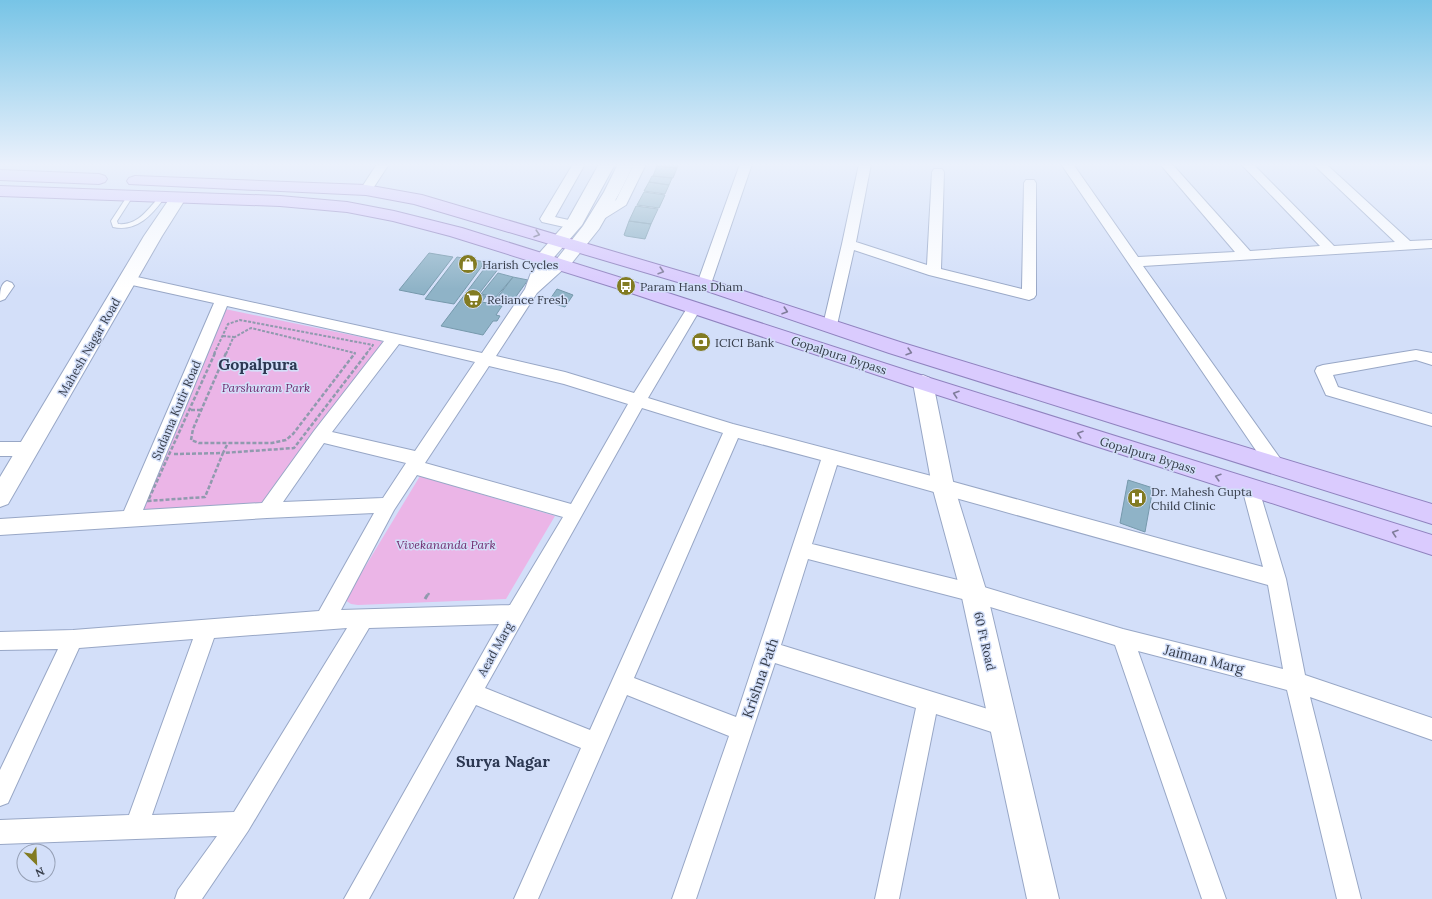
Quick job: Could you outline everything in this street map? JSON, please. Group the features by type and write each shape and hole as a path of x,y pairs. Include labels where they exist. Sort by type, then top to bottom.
{"main road":[{"name":"Gopalpura Bypass","path":"334,206 394,216 456,232 1432,545"},
{"name":"Gopalpura Bypass","path":"439,206 704,284 904,350 1432,514"}],"street":[{"name":"Mahesh Nagar Road","path":"0,497 128,280 166,206"},
{"path":"555,206 547,219 573,225"},
{"path":"325,620 388,505 484,359 532,290 561,265 573,225 584,206"},
{"path":"532,290 543,259 590,229 604,206"},
{"path":"597,217 615,206"},
{"path":"704,284 731,206"},
{"path":"830,325 857,206"},
{"path":"934,272 937,206"},
{"path":"849,244 934,272 1029,295 1030,206"},
{"path":"1095,206 1276,466"},
{"path":"1203,206 1246,255"},
{"path":"1288,206 1331,250"},
{"path":"1371,206 1419,245 1432,259"},
{"path":"1134,262 1419,245"},
{"path":"128,280 395,338 565,378 733,430 943,486 1276,579"},
{"path":"0,286 7,286 0,296"},
{"name":"Sudama Kutir Road","path":"130,519 222,301"},
{"name":"Aead Marg","path":"356,899 515,614 575,513 638,401 694,308"},
{"path":"267,510 320,436 395,338"},
{"path":"1432,359 1416,354 1323,371 1332,391 1432,420"},
{"name":"60 Ft Road","path":"923,383 943,486 974,593 1043,899"},
{"path":"526,899 733,430"},
{"path":"320,436 416,463 575,513"},
{"path":"0,449 29,449"},
{"name":"Krishna Path","path":"684,899 769,651 831,456"},
{"path":"1252,488 1276,579 1296,682 1350,899"},
{"path":"0,528 267,510 388,505"},
{"name":"Jaiman Marg","path":"802,549 851,563 974,593 1123,638 1296,682 1432,729"},
{"path":"0,642 73,639 325,620 515,614"},
{"path":"187,899 240,823 363,620"},
{"path":"136,827 207,629"},
{"path":"1123,638 1214,899"},
{"path":"0,795 73,639"},
{"path":"769,651 1004,725"},
{"path":"621,683 742,730"},
{"path":"470,693 595,743"},
{"path":"887,899 928,701"},
{"path":"0,832 240,823"}],"lane":[{"path":"124,206 114,221 115,226 129,226 138,222 159,206"}],"path":[{"path":"169,454 223,453 294,448 373,346 240,320 228,324 223,336 169,454 148,501 205,497 223,453 228,443"},
{"path":"263,330 267,325"},
{"path":"223,336 235,337 251,328 355,352 293,434 286,440 272,443 199,443 192,440 193,429 235,337"},
{"path":"320,399 330,401"},
{"path":"189,410 201,410"}],"green space":[{"name":"Parshuram Park","path":"225,309 385,342 264,503 138,510"},
{"name":"Vivekananda Park","path":"420,476 555,516 506,599 358,605 351,604 345,600"}],"building":[{"path":"636,206 658,209 651,224 629,221"},
{"path":"644,206 660,206 659,208"},
{"path":"629,221 651,224 645,239 624,235"},
{"path":"429,253 453,257 424,295 399,290"},
{"path":"457,257 485,262 454,304 425,299"},
{"name":"Reliance Fresh","path":"487,265 499,268 478,295 486,296 482,302 502,306 496,315 500,316 497,321 493,321 483,335 441,326"},
{"path":"498,273 513,277 496,297 481,294"},
{"path":"513,277 528,280 512,302 497,298"},
{"path":"557,289 573,295 565,307 548,302"},
{"path":"1128,480 1153,488 1145,532 1120,523"}],"place":[{"name":"Harish Cycles","path":"468,264"},
{"name":"Param Hans Dham","path":"626,286"},
{"name":"Reliance Fresh","path":"473,299"},
{"name":"ICICI Bank","path":"701,342"},
{"name":"Dr. Mahesh Gupta Child Clinic","path":"1137,498"}],"district":[{"name":"Gopalpura","path":"258,364"},
{"name":"Surya Nagar","path":"503,761"}]}
